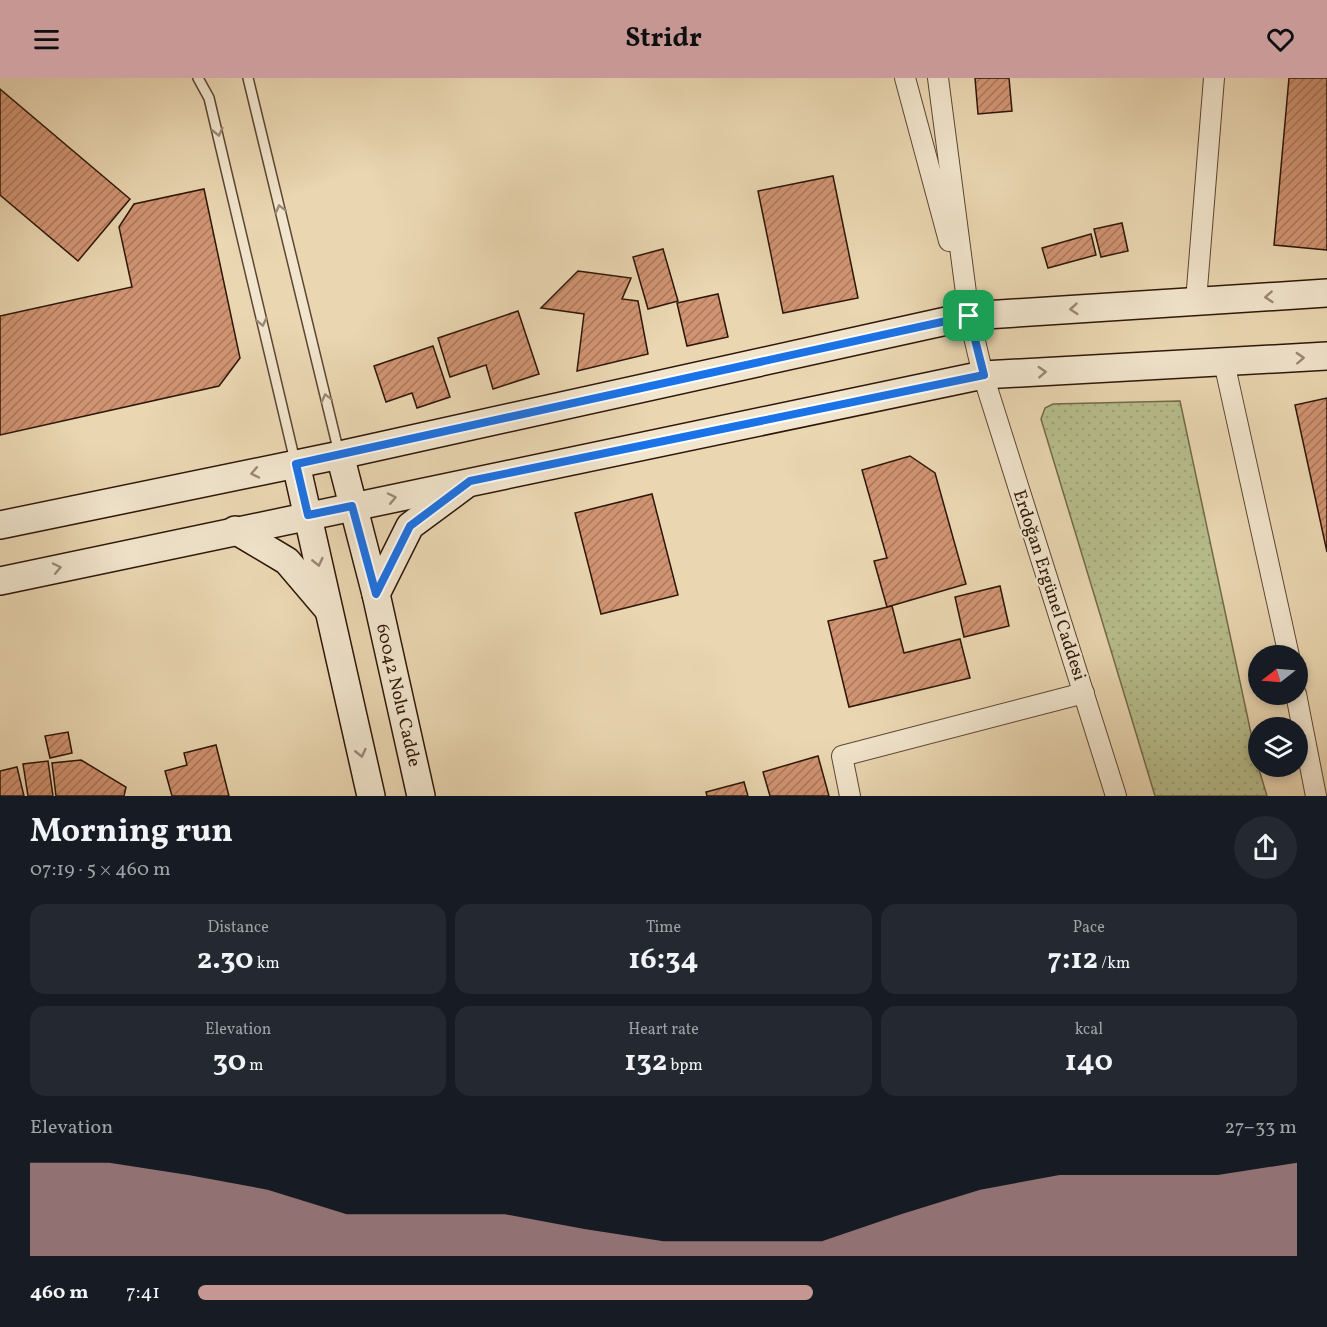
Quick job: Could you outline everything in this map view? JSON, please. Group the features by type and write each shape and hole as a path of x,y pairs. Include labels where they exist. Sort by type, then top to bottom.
{"main road":[{"path":"0,525 339,455 969,316 1327,293"},
{"path":"0,581 984,375 1327,356"},
{"name":"60042 Nolu Cadde","path":"339,455 376,594 421,796"},
{"path":"296,464 371,796"},
{"path":"376,594 410,526 470,481"},
{"path":"236,530 287,561 329,610"}],"street":[{"path":"905,78 969,316"},
{"path":"938,78 969,316"},
{"path":"1196,301 1214,78"},
{"name":"Erdoğan Ergünel Caddesi","path":"969,316 984,375 1116,796"},
{"path":"1224,362 1287,645"},
{"path":"850,796 842,756 1084,693"},
{"path":"1298,705 1316,796"}],"lane":[{"path":"198,78 210,98 296,464"},
{"path":"248,78 339,455"}],"green space":[{"path":"1180,401 1248,719 1248,777 1261,777 1267,796 1155,796 1041,419 1045,408 1053,404"}],"building":[{"path":"975,78 1009,78 1012,111 978,114"},
{"path":"1289,78 1327,78 1327,250 1274,245"},
{"path":"0,89 130,199 78,261 0,195"},
{"path":"833,176 858,298 783,313 758,191"},
{"path":"204,189 240,358 219,386 0,435 0,316 132,287 119,227 134,204"},
{"path":"1122,223 1128,251 1101,257 1094,229"},
{"path":"1091,234 1096,255 1048,268 1042,248"},
{"path":"663,249 678,301 648,309 633,257"},
{"path":"578,271 631,278 622,299 638,301 648,354 577,371 584,314 541,308"},
{"path":"718,294 728,337 687,346 677,303"},
{"path":"518,311 539,374 493,389 486,365 450,377 438,338"},
{"path":"433,346 450,397 417,408 412,393 386,402 374,366"},
{"path":"1327,398 1327,552 1295,405"},
{"path":"910,456 935,473 966,584 887,607 874,561 887,558 862,470"},
{"path":"652,494 678,595 601,614 575,513"},
{"path":"1000,586 1009,626 964,637 955,597"},
{"path":"892,606 904,653 960,639 970,678 849,707 828,621"},
{"path":"68,732 72,753 50,758 45,736"},
{"path":"216,745 229,796 172,796 165,771 187,765 184,753"},
{"path":"818,756 829,796 770,796 763,772"},
{"path":"81,760 126,787 124,796 56,796 52,763"},
{"path":"48,761 53,796 28,796 23,764"},
{"path":"17,767 24,796 0,796 0,771"},
{"path":"744,782 748,796 707,796 706,792"}],"route":[{"path":"969,316 984,375 470,481 410,526 376,594 352,506 308,515 296,464 969,316"}]}
